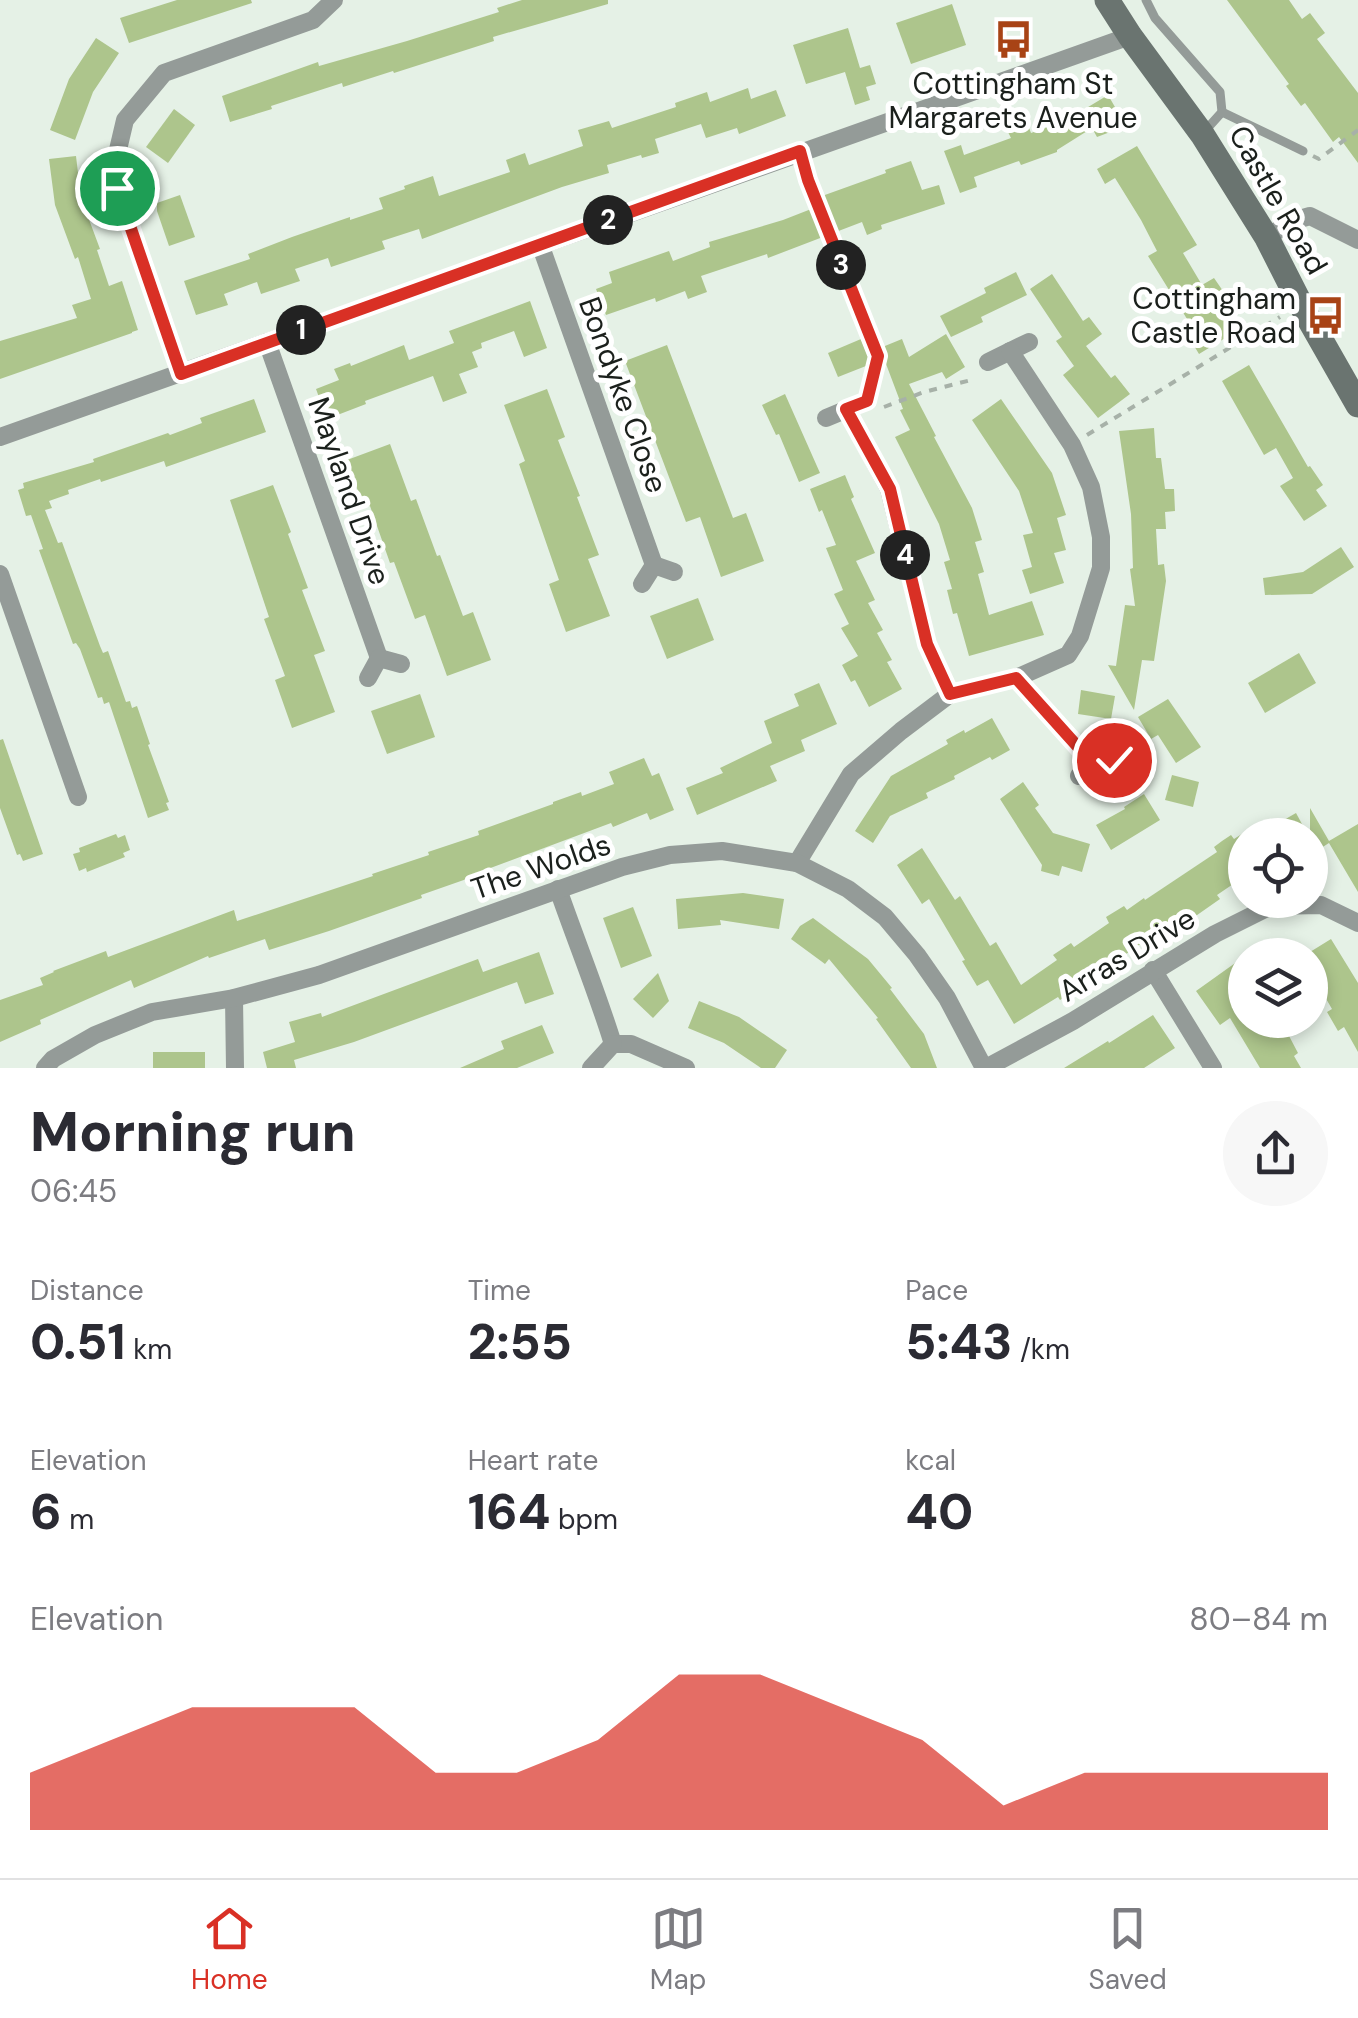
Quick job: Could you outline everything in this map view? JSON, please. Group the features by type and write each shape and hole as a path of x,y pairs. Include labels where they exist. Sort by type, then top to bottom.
{"street":[{"path":"181,374 117,188 117,154 126,120 164,74 313,20 334,0"},
{"name":"Castle Road","path":"1106,0 1202,134 1267,238 1358,405"},
{"path":"0,437 1130,36"},
{"path":"1267,238 1289,222 1310,216 1358,240"},
{"name":"Bondyke Close","path":"540,244 654,565"},
{"name":"Mayland Drive","path":"267,342 379,658"},
{"path":"988,362 1029,342"},
{"path":"797,863 851,774 901,731 950,694 1016,678 1068,654 1080,636 1100,568 1101,537 1090,487 1072,444 1010,351"},
{"path":"826,418 849,414 867,401"},
{"path":"849,414 890,489 927,644 950,694"},
{"path":"642,584 654,565 674,572"},
{"path":"0,574 78,797"},
{"path":"368,678 379,658 401,664"},
{"path":"1016,678 1105,763 1079,776"},
{"name":"The Wolds","path":"45,1068 95,1035 152,1012 234,998 318,975 622,867 670,855 722,852 797,863 848,889 884,917 918,955 985,1068"},
{"path":"558,890 612,1044"},
{"name":"Arras Drive","path":"985,1068 1271,906 1321,905 1358,923"},
{"path":"1153,970 1212,1068"},
{"path":"234,998 236,1068"},
{"path":"591,1068 612,1044 631,1044 686,1068"}],"lane":[{"path":"1146,0 1166,30 1220,92 1222,112 1202,134"},
{"path":"1222,112 1303,151"}],"path":[{"path":"1303,151 1319,160 1358,130"},
{"path":"800,151 878,356 867,401"},
{"path":"1072,444 1301,304"},
{"path":"849,414 1022,367"}],"building":[{"path":"177,0 252,3 129,43 120,18"},
{"path":"522,0 608,0 608,4 493,37 494,41 394,73 343,87 342,83 230,122 222,96 318,62 319,66 499,12 497,8"},
{"path":"1227,0 1289,0 1302,19 1310,13 1325,33 1317,39 1358,93 1358,163 1339,137 1333,142 1305,103 1301,106"},
{"path":"952,4 966,45 911,64 896,23"},
{"path":"848,28 860,68 870,65 876,84 866,87 870,100 855,105 845,72 806,84 793,45"},
{"path":"96,38 119,53 93,92 75,140 50,130 69,79"},
{"path":"748,88 751,99 776,90 786,116 739,134 737,128 706,138 701,124 655,139 659,153 607,165 609,173 422,239 419,229 382,241 385,249 331,267 328,258 295,269 300,281 261,294 257,282 224,294 228,305 196,315 184,281 250,259 248,254 292,237 383,209 379,198 405,189 404,186 433,176 439,196 510,172 506,160 525,153 529,165 583,146 578,130 609,121 612,128 676,107 675,103 707,92 710,102"},
{"path":"1108,95 1126,126 1097,137 1092,128 1057,152 974,177 977,187 960,193 944,151 961,145 964,155 1011,138 1008,132 1028,125 1031,133 1065,121"},
{"path":"174,109 195,125 168,163 146,147"},
{"path":"1137,146 1197,245 1183,253 1202,285 1214,278 1240,329 1199,354 1185,331 1192,327 1148,256 1157,251 1141,220 1115,178 1105,184 1097,169"},
{"path":"76,156 81,198 109,286 122,281 138,330 0,379 0,341 77,318 72,305 91,299 55,205 49,159"},
{"path":"911,161 922,190 939,185 945,204 881,225 882,229 867,235 862,222 768,258 767,254 701,276 707,292 688,299 685,291 606,315 596,289 612,283 609,272 669,251 673,261 710,247 709,242 824,204 822,196"},
{"path":"180,195 195,237 169,246 157,203"},
{"path":"1016,272 1027,295 951,337 940,316 986,293 984,288"},
{"path":"1052,274 1083,321 1089,317 1102,334 1086,346 1111,378 1115,375 1130,394 1098,418 1063,375 1074,366 1056,341 1062,337 1030,289"},
{"path":"530,301 547,348 524,357 514,331 481,343 482,348 472,352 478,367 459,374 467,393 443,402 433,376 327,419 316,389 339,380 334,369 404,345 409,360 454,343 449,331"},
{"path":"946,334 965,367 946,379 942,372 909,384 972,508 982,540 975,542 984,572 978,574 989,615 1032,601 1044,635 969,656 947,590 952,589 944,562 950,560 939,524 895,437 910,430 880,348 902,339 909,357"},
{"path":"861,339 871,364 838,377 828,353"},
{"path":"667,345 733,518 746,513 764,561 721,577 700,517 686,522 625,361"},
{"path":"1249,365 1308,467 1323,485 1316,490 1327,506 1304,521 1280,486 1293,478 1276,448 1264,455 1222,381"},
{"path":"547,389 565,437 558,440 599,555 588,559 610,616 566,632 549,584 559,580 519,464 525,461 504,405"},
{"path":"785,394 820,473 799,482 762,405"},
{"path":"254,399 266,432 166,467 164,461 68,490 69,494 49,501 52,508 45,510 58,543 62,542 103,653 108,651 126,702 130,701 132,708 137,706 150,744 169,810 148,818 109,702 104,704 102,697 98,698 80,649 73,644 39,550 43,549 31,515 26,516 18,490 24,488 23,483 170,435 202,423 200,418"},
{"path":"1001,399 1052,473 1066,515 1057,518 1066,550 1054,553 1064,583 1030,594 1022,570 1032,567 1023,535 1033,533 1019,491 972,420"},
{"path":"1154,428 1156,458 1161,458 1165,489 1174,489 1175,511 1165,512 1166,529 1156,529 1158,565 1164,564 1166,581 1154,661 1142,660 1134,710 1108,665 1116,666 1125,605 1135,606 1130,569 1131,514 1119,431"},
{"path":"390,444 463,616 473,612 491,660 447,676 425,615 415,619 370,506 364,508 347,460"},
{"path":"845,475 854,497 851,499 875,553 856,561 875,600 868,603 883,630 877,633 892,660 887,662 902,689 869,707 842,665 858,656 841,628 849,624 834,594 843,590 826,548 836,545 810,489"},
{"path":"273,485 308,588 302,590 325,651 314,655 335,712 292,728 275,680 285,676 264,619 269,617 230,500"},
{"path":"1341,547 1354,567 1312,594 1265,595 1263,578 1303,572"},
{"path":"698,598 714,640 667,659 650,616"},
{"path":"1299,653 1316,683 1265,713 1248,683"},
{"path":"819,683 837,724 801,740 805,751 770,766 777,781 697,815 686,788 723,773 720,768 772,743 764,721 799,706 794,694"},
{"path":"1081,690 1115,696 1111,719 1078,714"},
{"path":"420,694 435,737 387,754 371,711"},
{"path":"1168,699 1201,747 1176,763 1158,735 1151,739 1138,717"},
{"path":"992,718 1010,750 954,776 955,779 926,793 928,798 890,816 873,843 855,831 891,776 948,744 946,740"},
{"path":"3,739 43,854 23,861 17,855 0,808"},
{"path":"644,758 652,776 659,773 674,810 650,820 647,813 613,827 611,823 421,895 422,898 269,950 265,939 208,956 134,988 131,980 0,1042 0,1000 43,985 40,978 53,971 106,951 108,957 234,910 237,921 373,876 553,802 614,784 609,772"},
{"path":"1172,775 1199,782 1193,807 1165,800"},
{"path":"1023,782 1053,833 1090,844 1082,872 1062,866 1059,876 1041,871 1042,865 1000,799"},
{"path":"1144,794 1160,820 1111,850 1096,825"},
{"path":"1358,824 1358,892 1328,839"},
{"path":"116,834 118,838 125,835 130,850 123,853 125,857 87,872 86,868 79,871 73,854 80,852 79,848"},
{"path":"1228,837 1228,888 1217,895 1220,899 1170,934 1165,927 1060,1000 1058,997 1014,1024 988,980 977,986 929,899 922,904 897,865 922,848 955,900 960,896 990,946 996,942 1021,985 1057,960 1053,955 1071,943 1074,947 1109,923 1106,917 1145,900 1217,852 1214,847"},
{"path":"743,893 784,899 779,929 720,920 721,925 678,929 676,899"},
{"path":"633,907 652,956 621,968 603,918"},
{"path":"813,918 868,959 892,988 924,1034 937,1068 911,1068 878,1018 829,959 825,964 791,939 800,926"},
{"path":"1331,939 1358,983 1358,1052 1344,1027 1338,1031 1328,1014 1332,1009 1328,1002"},
{"path":"539,952 554,994 525,1004 517,982 294,1060 296,1068 267,1068 263,1052 295,1042 289,1022 321,1013 322,1017 478,959 483,972"},
{"path":"1228,968 1228,1019 1220,1025 1196,991"},
{"path":"658,973 669,1001 653,1018 633,999"},
{"path":"699,1001 739,1017 787,1050 775,1068 761,1068 724,1043 688,1028"},
{"path":"1153,1015 1175,1048 1144,1068 1064,1068 1109,1043"},
{"path":"542,1025 554,1053 517,1068 460,1068 504,1049 501,1041"},
{"path":"1242,1038 1290,1038 1301,1068 1260,1068"},
{"path":"153,1052 205,1052 205,1068 153,1068"}],"place":[{"name":"Cottingham St Margarets Avenue","path":"1013,40"},
{"name":"Cottingham Castle Road","path":"1326,316"}],"route":[{"path":"117,188 181,374 800,151 878,356 867,401 846,409 890,489 927,644 950,694 1016,678 1096,767 1114,760"}]}
